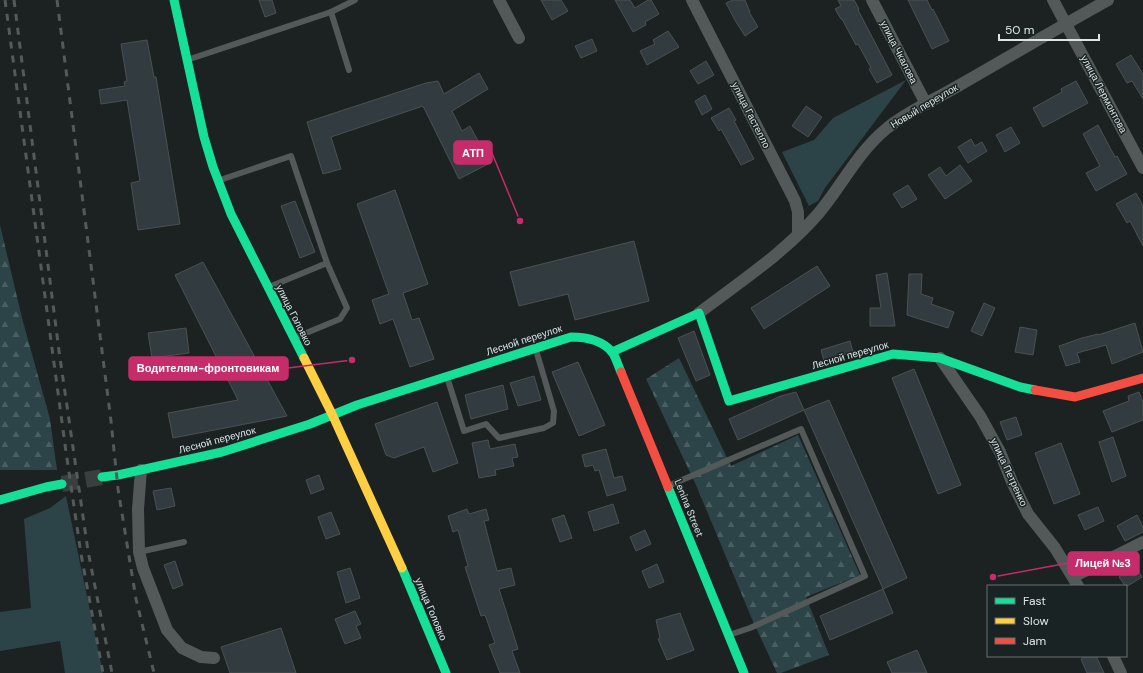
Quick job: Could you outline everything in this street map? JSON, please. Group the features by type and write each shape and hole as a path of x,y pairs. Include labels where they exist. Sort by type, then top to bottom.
{"street":[{"name":"улица Головко","path":"174,0 204,137 231,214 332,414 405,574 446,673"},
{"path":"499,0 519,38"},
{"name":"улица Гастелло","path":"692,0 795,201 798,212 798,234"},
{"name":"улица Чкалова","path":"872,0 926,104"},
{"name":"улица Лермонтова","path":"1053,0 1143,168"},
{"name":"Новый переулок","path":"699,313 780,252 818,214 847,173 871,143 885,130 902,117 1065,23 1108,0"},
{"path":"612,352 699,313"},
{"name":"Лесной переулок","path":"699,313 729,401 893,354 940,358 1020,387 1075,396 1143,378"},
{"name":"Лесной переулок","path":"102,477 222,452 310,424 357,405 571,336 585,337 598,342 612,352"},
{"name":"Lenina Street","path":"612,352 744,673"},
{"name":"улица Петренко","path":"940,358 980,416 1000,452 1012,482 1028,514 1055,548 1076,582"},
{"path":"141,470 138,509 140,552 143,568 168,630 182,648 201,657 214,658"},
{"path":"0,500 62,484"},
{"path":"1076,582 1143,542"},
{"path":"1114,657 1122,673"}],"lane":[{"path":"188,60 331,12 355,0"},
{"path":"331,12 349,70"},
{"path":"218,180 291,156 327,263 347,308 340,320 294,338"},
{"path":"268,288 327,263"},
{"path":"447,376 464,431 486,424 499,438 544,428 553,423 554,411 535,348"},
{"path":"668,486 801,429 865,576 750,628 728,635"},
{"path":"140,552 184,542"}],"green space":[{"path":"906,80 825,188 818,201 809,206 782,152 814,140 833,118"},
{"path":"0,225 22,318 50,419 57,470 0,470"},
{"path":"679,358 731,466 798,435 860,575 806,597 829,655 781,673 777,673 752,619 696,485 646,379"},
{"path":"66,496 103,673 65,673 60,641 0,651 0,612 31,608 24,519 50,508"}],"building":[{"path":"259,0 272,0 276,13 265,17"},
{"path":"541,0 561,0 568,11 552,20"},
{"path":"615,0 630,0 635,8 648,0 651,0 659,14 645,22 646,25 633,32"},
{"path":"733,0 745,0 749,12 758,27 745,36 726,3"},
{"path":"838,0 854,0 892,75 877,83 858,44 856,45 835,9 841,6"},
{"path":"908,0 927,0 949,41 932,49"},
{"path":"668,31 679,47 647,65 640,51 655,44 653,40"},
{"path":"592,39 597,51 581,58 575,46"},
{"path":"147,40 154,77 156,77 180,224 138,230 131,183 140,181 127,100 101,104 99,90 125,86 124,82 127,81 121,44"},
{"path":"1131,55 1143,74 1143,99 1132,81 1127,83 1116,64"},
{"path":"706,61 714,75 698,84 690,71"},
{"path":"479,73 488,89 452,111 462,131 470,126 490,163 459,179 423,106 331,137 341,169 323,174 307,122 426,83 438,81 444,94"},
{"path":"1076,81 1088,103 1043,127 1033,108 1062,92 1061,89"},
{"path":"705,95 712,109 702,115 695,101"},
{"path":"806,106 822,117 808,137 792,126"},
{"path":"729,108 736,120 734,121 754,159 741,165 721,129 719,131 711,118"},
{"path":"1098,125 1115,157 1117,156 1127,174 1096,191 1086,173 1100,166 1083,134"},
{"path":"1011,127 1020,143 1005,152 996,135"},
{"path":"971,139 975,146 982,142 987,151 968,163 958,147"},
{"path":"960,165 972,181 945,199 928,175 940,167 946,176"},
{"path":"908,185 917,199 902,208 893,194"},
{"path":"395,190 428,284 403,293 412,320 419,318 434,359 410,367 393,319 380,324 372,300 389,294 357,204"},
{"path":"1136,193 1143,206 1143,246 1130,221 1127,223 1116,204"},
{"path":"295,201 315,252 300,258 281,206"},
{"path":"634,241 649,301 575,320 568,294 519,306 510,272"},
{"path":"203,262 287,416 173,438 168,413 238,400 175,275"},
{"path":"817,266 830,286 764,329 751,308"},
{"path":"887,273 895,326 870,326 870,308 881,308 876,275"},
{"path":"909,274 922,274 921,294 933,298 931,304 954,312 948,328 907,315"},
{"path":"984,303 995,308 982,336 971,331"},
{"path":"1135,323 1143,352 1112,364 1106,345 1077,353 1080,362 1066,366 1059,346"},
{"path":"1020,327 1037,330 1033,355 1015,352"},
{"path":"186,328 189,353 152,358 148,333"},
{"path":"694,331 710,375 696,381 678,338"},
{"path":"850,341 853,352 824,361 821,350"},
{"path":"578,362 605,425 579,436 552,372"},
{"path":"914,369 961,485 938,494 892,378"},
{"path":"534,376 541,400 518,406 510,383"},
{"path":"503,385 508,409 471,419 465,395"},
{"path":"796,392 804,410 738,440 729,419 781,396"},
{"path":"1139,392 1143,402 1143,420 1112,432 1103,411 1129,401 1128,396"},
{"path":"829,400 907,578 883,589 804,410"},
{"path":"437,402 458,463 433,472 424,447 394,458 386,455 375,424"},
{"path":"1016,417 1022,435 1007,440 1000,422"},
{"path":"1113,437 1126,476 1112,482 1099,442"},
{"path":"488,440 490,449 515,444 518,457 512,458 514,466 495,470 496,475 479,478 472,443"},
{"path":"1061,443 1080,494 1054,504 1035,453"},
{"path":"606,449 614,478 622,476 626,490 607,496 599,470 595,471 593,465 585,467 582,455"},
{"path":"319,475 324,489 311,494 306,480"},
{"path":"171,488 175,506 157,510 153,491"},
{"path":"613,504 619,523 594,531 588,512"},
{"path":"1098,507 1104,521 1085,530 1078,515"},
{"path":"467,509 469,514 486,509 489,520 484,521 497,571 511,568 515,585 499,589 518,649 512,651 520,673 500,673 489,645 495,643 485,615 481,616 465,567 468,566 458,530 453,532 448,516"},
{"path":"331,512 340,534 326,539 318,517"},
{"path":"564,515 572,538 560,542 552,519"},
{"path":"1137,515 1143,527 1143,532 1125,541 1117,526"},
{"path":"645,530 651,544 636,551 630,537"},
{"path":"175,561 183,585 173,589 164,565"},
{"path":"657,564 664,582 649,588 642,571"},
{"path":"1136,567 1142,577 1127,586 1119,577"},
{"path":"350,568 360,598 346,603 337,572"},
{"path":"883,589 893,613 830,640 820,616"},
{"path":"355,611 361,624 356,626 361,638 345,644 335,619"},
{"path":"680,613 694,650 667,660 658,639 660,638 656,620"},
{"path":"281,628 296,673 230,673 221,647"},
{"path":"917,650 927,673 892,673 887,662"},
{"path":"1085,657 1096,657 1104,673 1087,673 1081,659"}],"tunnel":[{"path":"62,484 102,477"}],"railway":[{"path":"5,0 66,452 81,554 103,673"},
{"path":"14,0 59,351 88,551 112,673"},
{"path":"57,0 111,421 118,489 136,599 154,673"}],"traffic: fast":[{"path":"174,0 204,137 213,167 231,214 304,358"},
{"path":"612,352 699,313 729,401 893,354 940,358 1020,387 1035,390"},
{"path":"102,477 118,475 222,452 310,424 357,405 571,337 598,342 608,348 616,359 621,372"},
{"path":"0,500 62,484"},
{"path":"668,487 744,673"},
{"path":"402,568 446,673"}],"traffic: slow":[{"path":"304,358 332,414 402,568"}],"traffic: jam":[{"path":"621,372 668,487"},
{"path":"1035,390 1075,397 1143,378"}],"place":[{"name":"АТП","path":"520,221"},
{"name":"Водителям-фронтовикам","path":"352,360"},
{"name":"Лицей №3","path":"993,577"}]}
